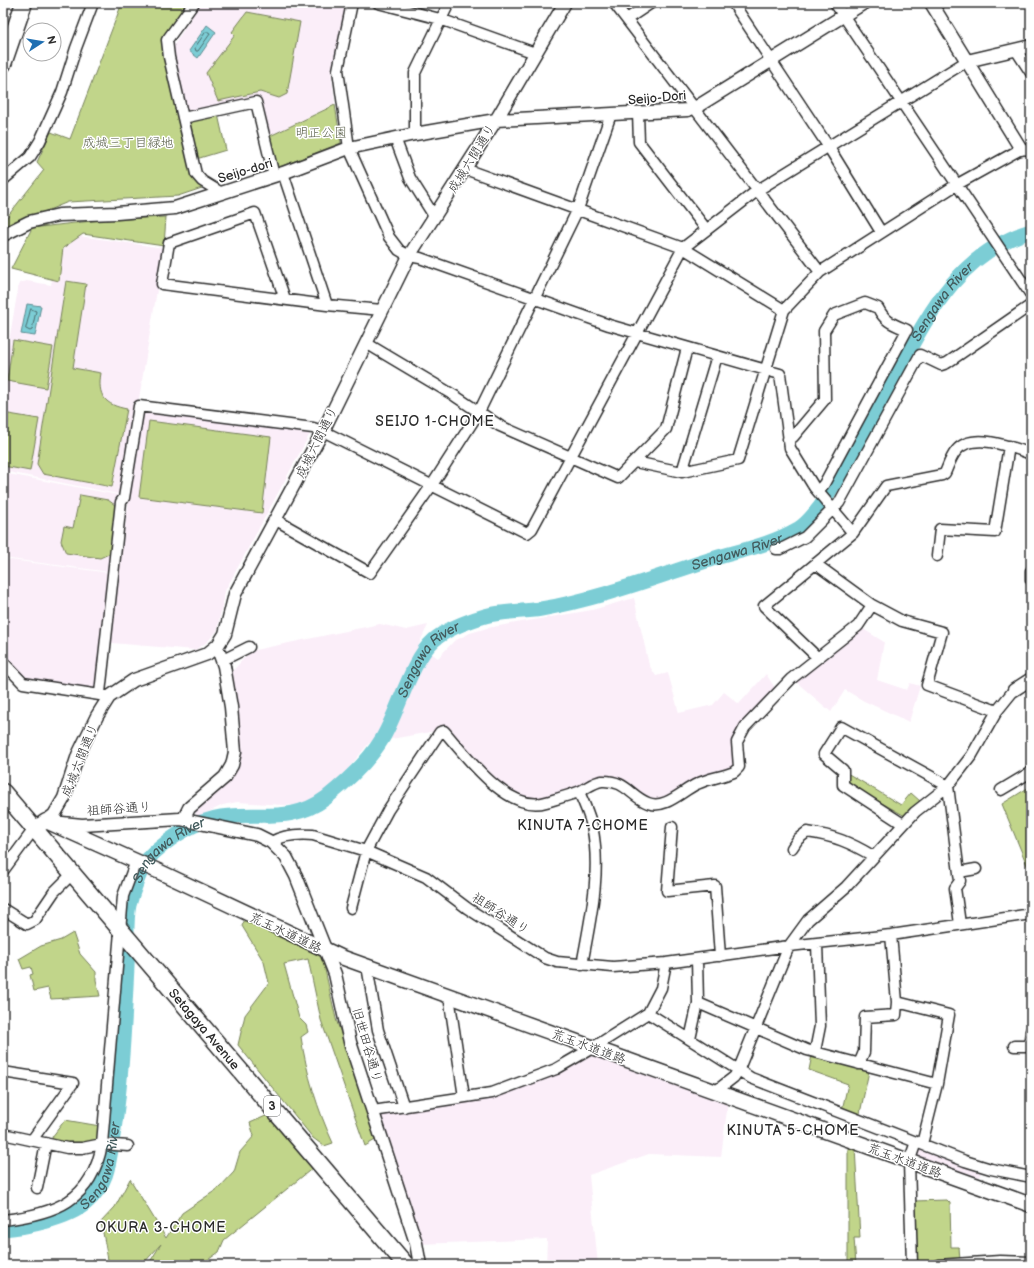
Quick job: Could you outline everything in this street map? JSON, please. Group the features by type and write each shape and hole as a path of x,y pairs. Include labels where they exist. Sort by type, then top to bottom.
{"main road":[{"path":"3,64 24,3"},
{"name":"Setagaya Avenue","path":"4,794 40,825 72,874 137,948 401,1259"},
{"path":"40,825 81,830 137,862"},
{"name":"荒玉水道道路","path":"137,862 326,951 1031,1206"}],"street":[{"path":"3,180 30,157 40,141 65,86 76,48 93,3"},
{"path":"194,3 167,40 196,174 202,182 220,192"},
{"path":"352,3 338,70 349,148 389,236 399,250 409,256 420,258 636,333 780,374 790,448 819,493 853,533"},
{"path":"378,3 440,19 535,53"},
{"path":"415,134 415,73 449,3"},
{"name":"成城六間通り","path":"40,825 54,815 64,798 78,755 97,716 104,695 134,680 200,657 214,648 225,634 235,594 323,431 409,256 496,120 564,3"},
{"path":"614,3 820,272"},
{"path":"626,19 651,3"},
{"path":"733,3 828,146 882,232"},
{"path":"835,3 1031,295"},
{"name":"Seijo-Dori","path":"496,120 638,113 693,108 864,3"},
{"path":"635,462 682,472 738,460 784,310 820,272 956,185 1026,150 967,61 931,3"},
{"path":"3,662 23,683 104,695 121,502 124,498 139,406 313,428 323,431 527,533 532,529 571,458 636,333 683,248 758,190 967,61 1031,46"},
{"path":"1016,50 1031,73"},
{"path":"183,118 256,102 278,175 327,305"},
{"path":"638,113 639,142 706,229"},
{"path":"276,520 370,574 432,486 479,412 578,209 611,114"},
{"name":"Seijo-dori","path":"3,235 42,218 59,215 117,213 175,208 220,192 278,175 349,148 415,134 496,120"},
{"path":"395,138 410,178 434,216"},
{"path":"464,169 683,248 784,310"},
{"path":"285,299 255,213 169,243 162,284 327,305 382,310"},
{"path":"788,439 793,437 826,399 824,331 834,315 865,303 878,308 883,317 907,330 819,493"},
{"path":"776,549 781,549 805,537 831,508 839,503 920,355 941,365 947,363 1031,305"},
{"path":"366,343 500,426 618,478 666,430 687,348"},
{"path":"682,472 717,356"},
{"path":"817,657 764,606 817,565 853,533 886,486 942,475 945,473 955,451 962,445 985,442 1009,446 1031,454"},
{"path":"937,556 940,529 995,532 1009,446"},
{"path":"817,565 872,605 902,621 942,632 927,685 996,711"},
{"path":"1031,571 1031,580"},
{"path":"351,908 366,851 388,810 440,732 444,731 488,780 516,799 539,804 579,792 597,782 604,781 620,784 648,803 656,804 674,799 697,784 734,772 738,767 738,742 745,727 791,679 858,626 872,605"},
{"path":"223,660 249,647"},
{"path":"189,820 186,814 190,808 225,777 234,758 235,747 231,707 223,660 214,648"},
{"path":"716,1091 734,1077 738,1070 789,946 808,920 846,887 915,812 948,786 972,755 996,711 1014,690 1031,679"},
{"path":"903,824 843,785 843,770 824,754 841,727 948,786"},
{"path":"1000,790 1031,772"},
{"path":"948,786 960,881 955,888 960,924"},
{"path":"579,792 592,826 596,864 594,895 582,965"},
{"name":"祖師谷通り","path":"81,830 160,819 189,820 256,835 271,842 276,839 313,835 366,851 426,877 467,908 545,958 557,962 613,968 666,963 789,946 891,935 1031,914"},
{"path":"3,871 40,825"},
{"path":"672,827 667,891 715,886 720,956"},
{"path":"792,848 798,839 807,832 845,840 873,856"},
{"name":"旧世田谷通り","path":"271,842 292,866 335,974 350,1042 416,1243 420,1265"},
{"path":"3,1220 41,1215 66,1203 77,1195 90,1178 98,1162 102,1144 123,896 137,862"},
{"path":"959,872 976,869"},
{"path":"3,909 27,924 35,920 54,892 72,874"},
{"path":"859,1064 864,1052 865,1017 896,1015 897,1002 891,935"},
{"path":"815,1051 820,1026 817,944"},
{"path":"690,1039 698,1003 697,959"},
{"path":"373,1111 492,1094 556,1069 648,1013 661,988 666,963"},
{"path":"367,966 378,1030 404,1107"},
{"path":"452,996 450,1003 464,1098"},
{"path":"897,1002 949,1015 937,1084 919,1143 909,1162 912,1265"},
{"path":"698,1003 754,1028 815,1051 937,1084"},
{"path":"648,1013 738,1070 778,1089 991,1170 1031,1177"},
{"path":"1014,1046 1029,1046 1031,1031"},
{"path":"3,1072 73,1082 32,1140"},
{"path":"3,1134 67,1148 82,1148 102,1144 125,1146"},
{"path":"37,1188 46,1143"},
{"path":"401,1259 414,1250 416,1243"},
{"path":"938,1265 1000,1261 1031,1262"}],"shaded area":[{"path":"201,3 347,3 331,71 335,104 270,136 262,102 259,99 185,115 172,48"},
{"path":"72,235 164,248 123,495 3,471 3,376 19,283 27,281 51,285 57,251"},
{"path":"141,410 311,432 225,591 217,631 207,642 195,650 112,643 110,641"},
{"path":"3,473 118,495 110,572 3,558"},
{"path":"3,559 110,573 98,689 22,679 6,663 3,626"},
{"path":"634,598 649,665 656,676 668,673 679,713 713,705 724,692 739,704 766,674 777,691 744,726 736,765 731,769 674,796 657,801 637,790 628,781 610,778 540,801 519,797 491,778 447,729 369,743 347,770 322,796 300,806 237,802 223,805 198,817 195,812 227,782 237,770 242,749 231,673 245,657 255,650 380,624 406,630 428,625 419,644 438,658 454,641 470,633 487,628 592,610"},
{"path":"860,627 884,642 877,680 907,690 910,683 920,686 909,722 864,701 845,690 831,712 794,680"},
{"path":"594,1050 728,1102 721,1157 649,1154 589,1175 598,1265 546,1265 547,1239 420,1244 377,1114 492,1096"},
{"path":"920,1147 982,1168 978,1183 912,1161"}],"green space":[{"name":"成城三丁目緑地","path":"122,3 191,3 164,40 192,174 202,188 178,196 68,202 3,229 3,222 44,170 37,162 51,132 70,139"},
{"path":"247,12 300,22 287,94 279,98 260,92 218,101 206,73 235,35 232,32"},
{"name":"明正公園","path":"335,105 341,143 277,168 270,136"},
{"name":"成城三丁目緑地","path":"217,110 226,150 193,160 183,118"},
{"path":"166,217 164,246 83,234 63,248 59,281 11,269 32,228 100,220"},
{"path":"66,281 86,284 73,368 101,373 100,388 104,398 113,405 127,409 112,487 43,474 37,464"},
{"path":"13,340 53,347 46,388 7,381"},
{"path":"3,413 39,419 30,471 3,466"},
{"path":"149,421 271,437 262,513 139,497"},
{"path":"80,495 108,500 115,505 111,553 100,558 66,553 61,541 64,526 73,528"},
{"path":"847,773 901,805 911,793 920,801 905,816 846,783"},
{"path":"1031,786 1031,870 1029,870 1002,804"},
{"path":"246,917 321,952 336,1019 377,1139 365,1146 321,1020 308,959 284,964 299,1018 306,1025 308,1032 301,1037 309,1077 333,1143 324,1146 313,1138 238,1045 245,1015 269,983 264,962 242,926"},
{"path":"73,933 80,954 96,972 96,980 100,996 51,999 48,988 34,991 30,975 33,974 31,967 23,969 19,959 41,946 61,940"},
{"path":"812,1055 869,1071 859,1118 842,1110 848,1084 809,1070"},
{"path":"268,1115 314,1167 224,1240 219,1252 205,1262 204,1265 148,1265 161,1244 142,1265 109,1265 101,1222 115,1207 130,1179 166,1238 182,1213 219,1188 234,1172 240,1152 254,1136 250,1123"},
{"path":"65,1120 100,1126 98,1140 82,1145 53,1141 52,1137"},
{"path":"848,1144 855,1147 860,1238 854,1238 856,1265 848,1265"},
{"path":"947,1200 950,1203 951,1247 959,1247 960,1260 916,1264 913,1201"}],"water":[{"path":"207,25 216,32 198,58 189,51"},
{"path":"27,304 41,306 35,336 21,334"}],"waterway":[{"name":"Sengawa River","path":"3,1229 35,1224 69,1214 86,1203 93,1196 103,1181 110,1155 121,1073 129,905 134,888 145,863 153,854 169,840 185,830 211,819 243,815 279,815 302,811 314,806 326,798 357,771 377,747 388,728 418,660 434,640 452,628 492,614 541,609 605,594 766,543 788,535 801,527 820,507 927,319 942,296 960,275 980,257 1003,242 1031,231"}],"district":[{"name":"SEIJO 1-CHOME","path":"435,421"},
{"name":"KINUTA 7-CHOME","path":"583,825"},
{"name":"KINUTA 5-CHOME","path":"793,1130"},
{"name":"OKURA 3-CHOME","path":"161,1227"}]}
